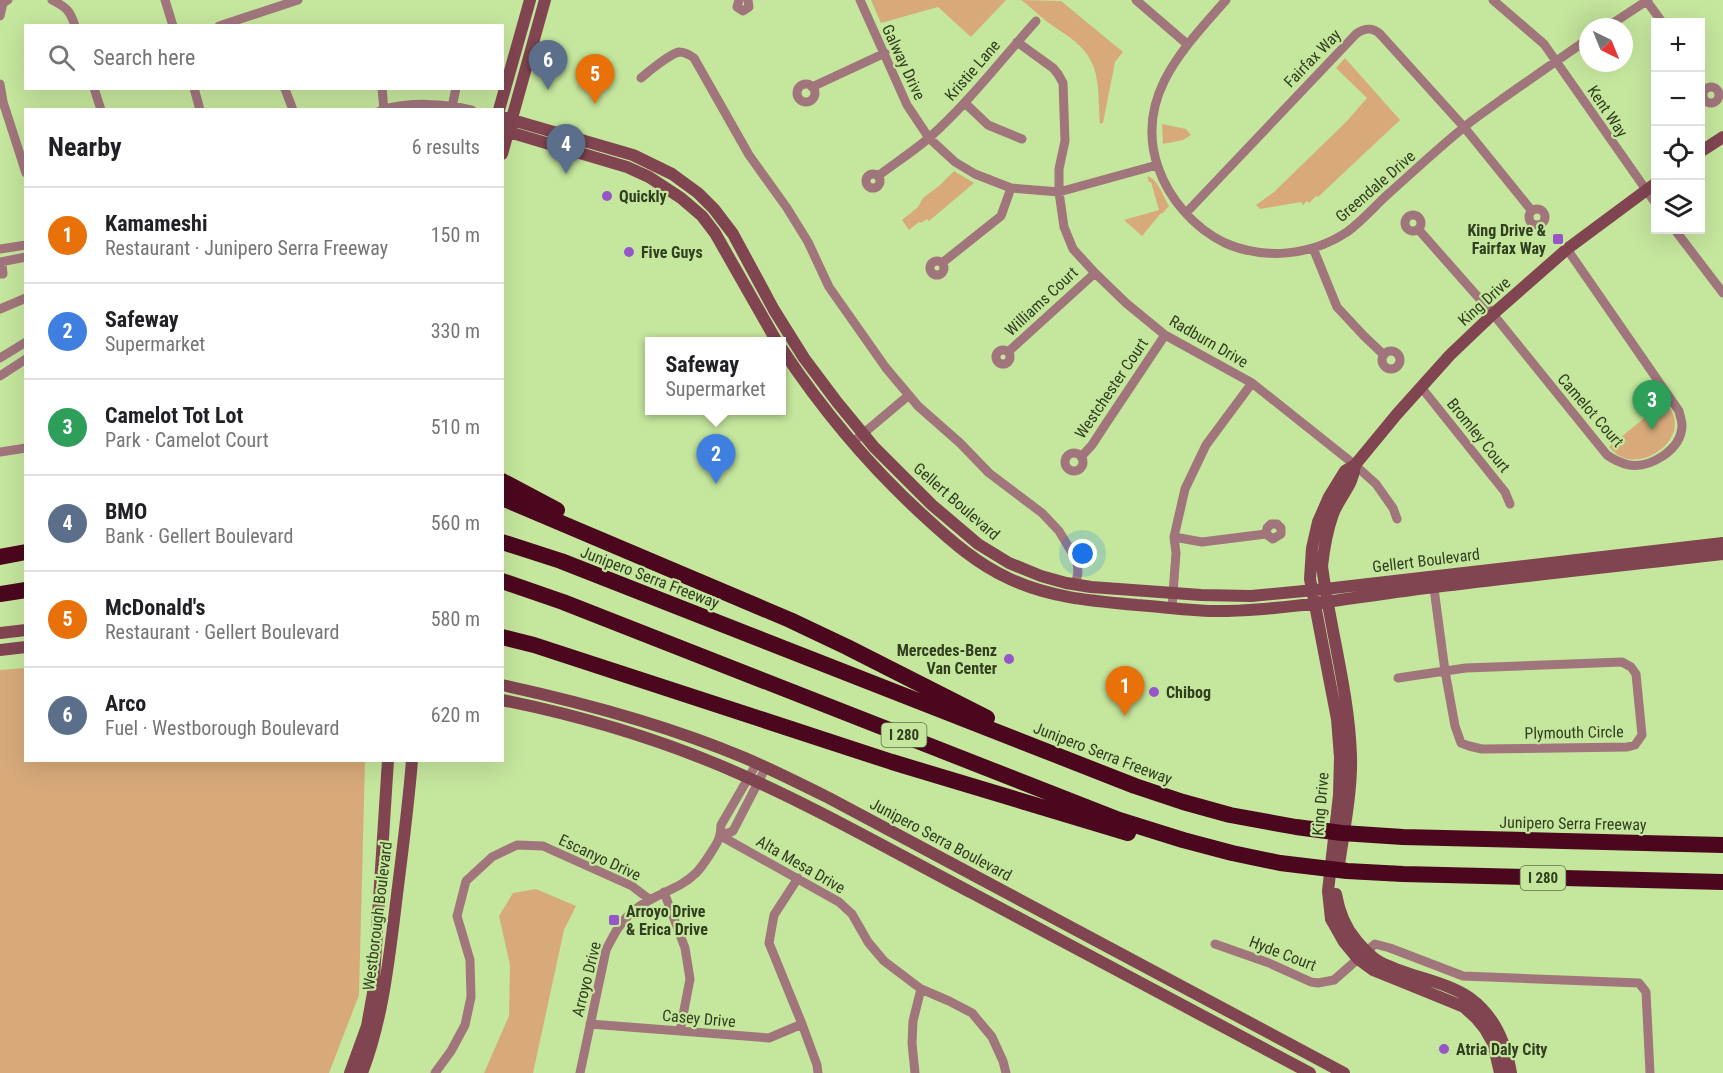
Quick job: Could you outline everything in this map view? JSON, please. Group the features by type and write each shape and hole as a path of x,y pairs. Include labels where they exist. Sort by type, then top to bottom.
{"highway":[{"path":"504,482 593,529 600,538"},
{"path":"504,499 746,600 847,647 988,718 1008,736"},
{"name":"Junipero Serra Freeway","path":"504,543 570,564 1135,786 1183,802 1247,818 1316,830 1368,835 1723,845"},
{"path":"0,556 24,552"},
{"name":"I 280","path":"504,582 563,602 1119,820 1183,840 1247,856 1313,867 1364,872 1723,882"},
{"path":"0,594 24,590"},
{"path":"504,590 563,602"},
{"path":"504,639 534,645 892,762 1119,831 1247,856"}],"main road":[{"path":"500,108 530,0"},
{"path":"545,0 507,118 506,131 627,167 649,177 681,198 702,216 715,233 774,337"},
{"name":"Gellert Boulevard","path":"507,118 633,155 672,174 698,193 727,225 792,340 823,384 864,434 912,486 948,520 1001,559 1041,576 1075,585 1227,596 1251,596 1312,589 1323,598"},
{"path":"1705,150 1721,141"},
{"name":"King Drive","path":"1312,589 1310,579 1312,548 1318,522 1329,497 1345,471 1354,465 1450,355 1493,314 1567,249 1651,187"},
{"name":"Gellert Boulevard","path":"786,355 812,393 852,443 887,481 932,524 962,550 994,571 1029,587 1063,597 1225,611 1279,608 1323,598 1433,581 1723,543"},
{"name":"King Drive","path":"1354,465 1354,477 1333,514 1324,544 1322,566 1323,598 1348,717 1351,757 1348,802 1335,891 1338,906 1362,955 1379,973 1464,1007 1481,1024 1492,1043 1500,1073"},
{"name":"Gellert Boulevard","path":"1433,581 1723,554"},
{"path":"0,633 24,630"},
{"path":"0,650 24,647"},
{"name":"Junipero Serra Boulevard","path":"504,685 591,705 638,719 700,740 761,765 829,798 1344,1073"},
{"name":"Junipero Serra Boulevard","path":"504,700 563,713 626,731 687,752 754,780 859,833 1310,1073"},
{"name":"Westborough Boulevard","path":"351,1073 367,1026 373,993 388,762"},
{"name":"Westborough Boulevard","path":"362,1073 376,1030 384,995 412,762"},
{"name":"King Drive","path":"1362,955 1454,989 1470,999 1494,1023 1503,1039 1511,1073"}],"street":[{"path":"0,16 3,3 9,0"},
{"path":"52,0 66,7 74,24"},
{"path":"165,0 172,24"},
{"path":"260,0 264,11"},
{"path":"225,24 298,0"},
{"path":"739,0 737,7 743,11 750,7 748,0"},
{"name":"Galway Drive","path":"860,0 906,105 929,138 955,162 969,170 1011,188 1059,192 1157,165"},
{"path":"1136,0 1187,44"},
{"name":"Greendale Drive","path":"1226,0 1187,44 1168,71 1154,107 1152,131 1157,165 1169,191 1186,213 1208,233 1235,247 1254,252 1293,253 1313,248 1347,231 1464,127 1579,45"},
{"name":"Kent Way","path":"1493,0 1537,36 1651,187"},
{"path":"1620,18 1647,0 1659,18"},
{"name":"Kristie Lane","path":"878,176 929,138 985,82 1036,21"},
{"name":"Fairfax Way","path":"1186,213 1348,42 1362,30 1368,28 1380,34 1464,127 1532,211"},
{"name":"Radburn Drive","path":"1017,42 1053,68 1063,83 1065,141 1059,169 1059,192 1064,227 1074,249 1126,303 1165,334 1252,383 1354,465 1376,484 1393,508 1397,519"},
{"path":"641,78 678,52 694,57 749,155 808,242 828,287 886,368 918,406 960,443 989,473 1042,513 1059,531 1077,561 1078,573 1075,585"},
{"path":"812,87 885,53"},
{"path":"0,84 3,102 24,167"},
{"path":"95,90 99,108"},
{"path":"195,90 200,108"},
{"path":"285,90 292,108"},
{"path":"382,90 383,108"},
{"path":"453,107 456,90"},
{"path":"964,103 987,125 1023,139"},
{"path":"389,108 407,105 459,108"},
{"path":"942,263 1001,216 1011,188"},
{"name":"Camelot Court","path":"1418,229 1493,314 1607,455 1619,462 1632,465 1656,460 1666,454 1678,440 1682,426 1679,411 1567,249"},
{"path":"1678,234 1723,293"},
{"path":"0,249 24,245"},
{"path":"1313,248 1337,307 1384,355"},
{"path":"0,274 3,274 1,262 24,257"},
{"name":"Williams Court","path":"1008,352 1095,273"},
{"path":"0,309 24,299"},
{"name":"Westchester Court","path":"1081,457 1165,334"},
{"path":"0,358 24,343"},
{"path":"0,376 24,360"},
{"path":"1172,607 1176,553 1174,537 1185,489 1206,445 1252,383"},
{"name":"Bromley Court","path":"1421,387 1505,492 1510,504"},
{"path":"852,443 909,396"},
{"path":"0,452 24,448"},
{"path":"1174,537 1202,542 1266,534"},
{"name":"Plymouth Circle","path":"1433,581 1445,671 1455,726 1461,742 1469,747 1482,749 1627,747 1635,745 1642,735 1636,674 1631,667 1622,662 1467,668 1445,671"},
{"path":"1398,678 1445,671"},
{"name":"Arroyo Drive","path":"580,1073 606,950 622,922 649,899 683,883 705,863 721,836 733,831 761,765"},
{"name":"Alta Mesa Drive","path":"721,836 839,902 852,914 868,942 884,961 921,989 949,1000 972,1013 992,1037 1006,1073"},
{"name":"Escanyo Drive","path":"435,1073 451,1051 465,1025 471,997 470,960 457,916 466,880 492,857 517,845 543,846 632,885 649,899"},
{"path":"798,878 774,915 768,944 802,1024 818,1073"},
{"path":"664,892 684,948 690,979 680,1031"},
{"name":"Hyde Court","path":"1215,944 1318,983 1334,980 1362,955"},
{"path":"1362,955 1375,944 1463,976 1639,983 1646,992 1650,1073"},
{"path":"915,1073 912,1043 913,1021 921,989"},
{"name":"Casey Drive","path":"590,1024 769,1038 802,1024"}],"shaded area":[{"path":"871,0 1006,0 971,37 938,7 881,23"},
{"path":"1021,0 1061,1 1123,52 1115,62 1103,123 1100,124 1096,75 1086,52"},
{"path":"1345,58 1400,120 1309,203 1307,201 1303,205 1301,202 1260,209 1256,205 1274,192 1347,121 1367,98 1336,68"},
{"path":"1162,124 1186,129 1191,135 1183,140 1163,144"},
{"path":"954,171 974,183 929,221 927,219 919,222 909,230 902,220"},
{"path":"1147,176 1157,184 1169,206 1142,236 1124,220 1159,210"},
{"path":"1665,401 1673,415 1675,427 1667,444 1660,450 1642,459 1633,460 1620,456 1609,447"},
{"path":"24,668 24,762 365,762 359,995 329,1073 0,1073 0,670"},
{"path":"536,889 576,906 564,930 533,1073 484,1073 509,1016 510,965 499,916 513,893"}],"place":[{"name":"Arco","path":"548,90"},
{"name":"McDonald's","path":"595,104"},
{"name":"BMO","path":"566,174"},
{"name":"Quickly","path":"607,196"},
{"name":"King Drive & Fairfax Way","path":"1558,239"},
{"name":"Five Guys","path":"629,252"},
{"name":"Camelot Tot Lot","path":"1652,430"},
{"name":"Safeway","path":"716,484"},
{"name":"Mercedes-Benz Van Center","path":"1009,659"},
{"name":"Chibog","path":"1154,692"},
{"name":"Kamameshi","path":"1125,716"},
{"name":"Arroyo Drive & Erica Drive","path":"614,920"},
{"name":"Atria Daly City","path":"1444,1049"}]}
